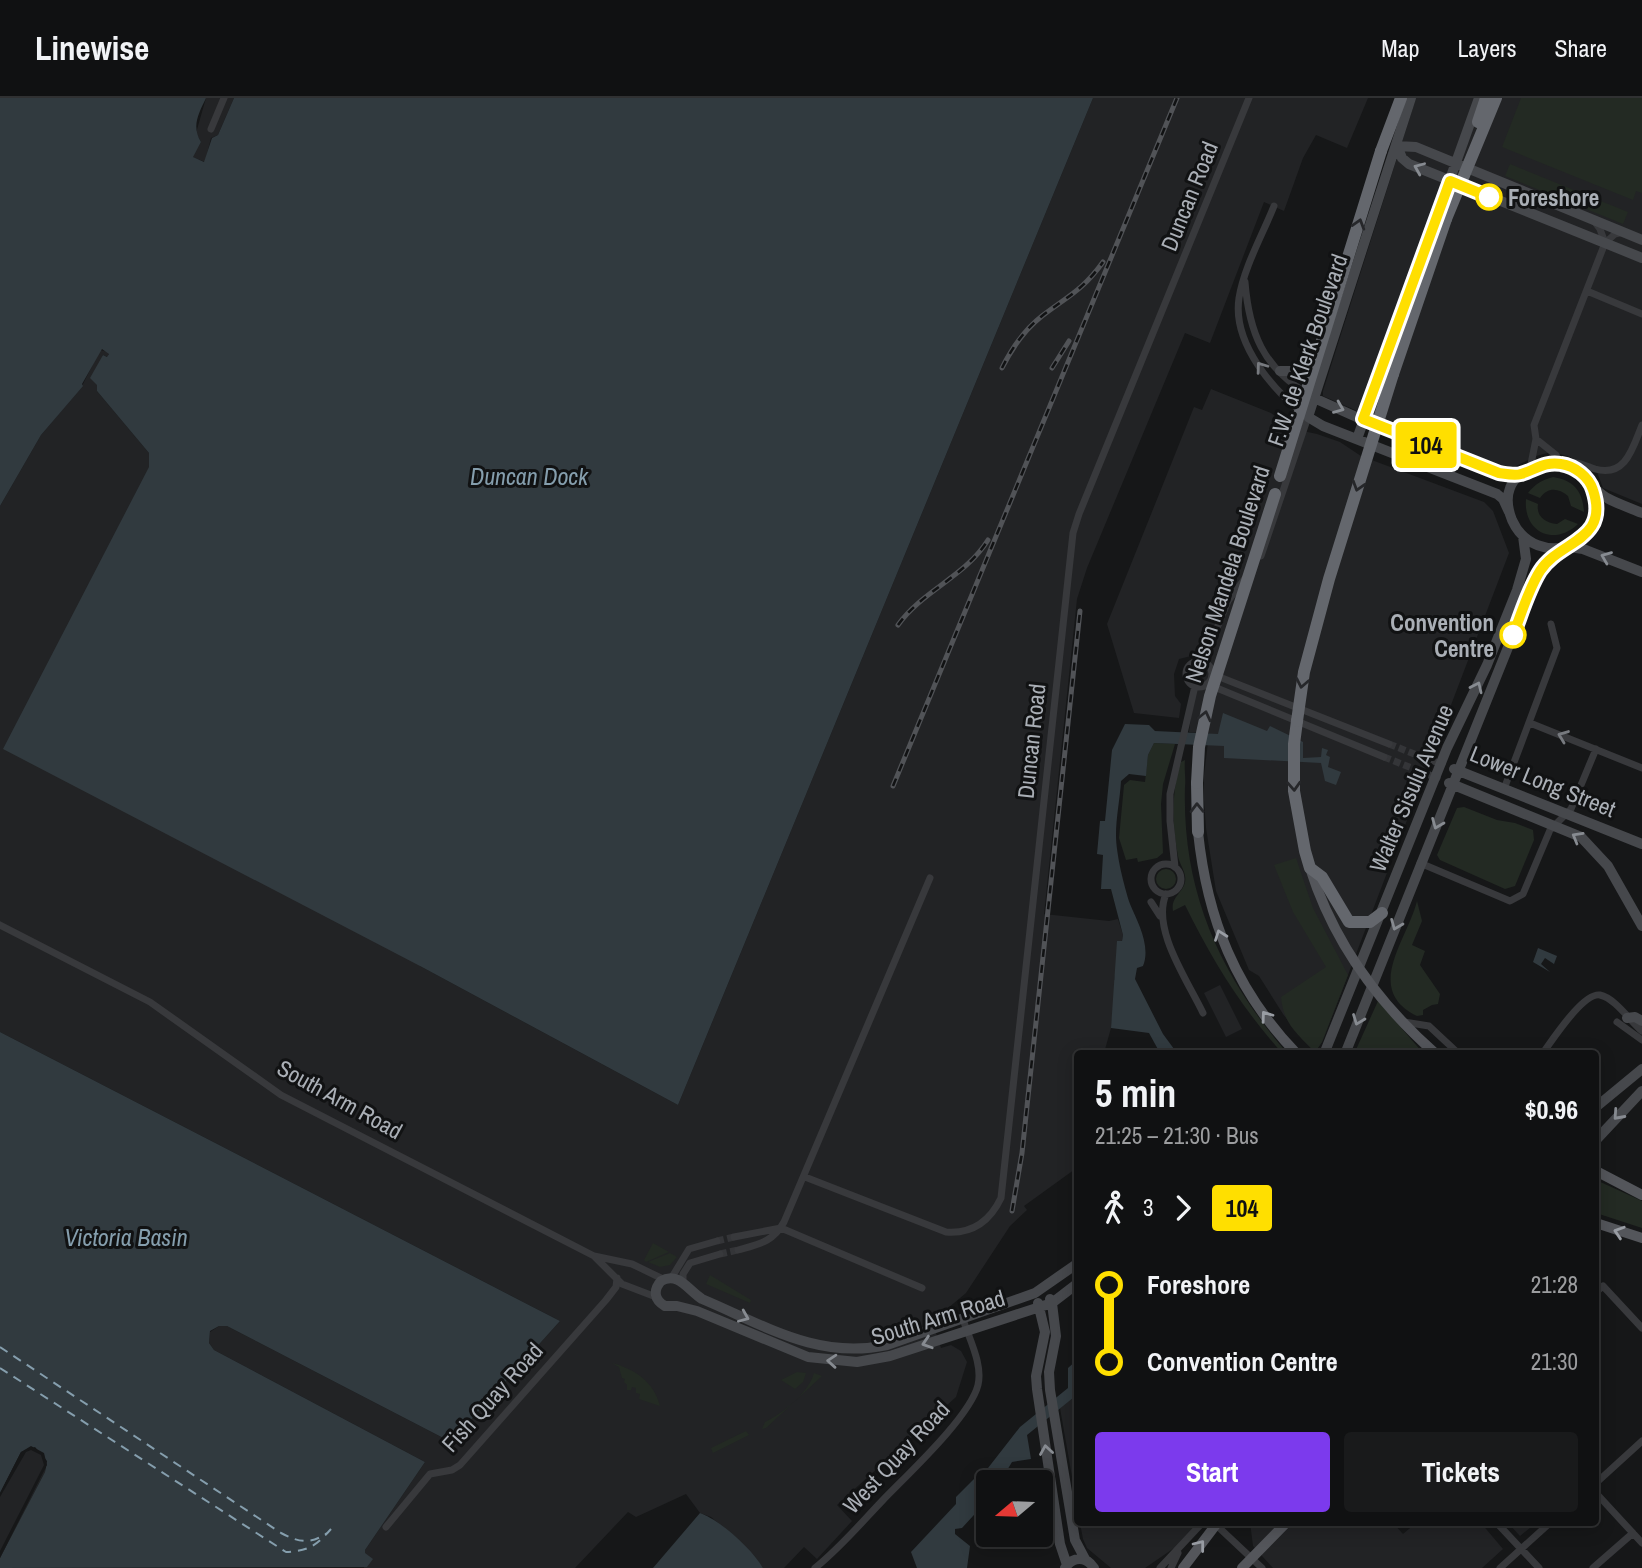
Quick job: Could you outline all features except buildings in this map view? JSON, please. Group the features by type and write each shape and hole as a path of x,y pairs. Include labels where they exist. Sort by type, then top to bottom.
{"highway":[{"path":"1381,151 1394,98"},
{"name":"Nelson Mandela Boulevard","path":"1198,832 1199,747 1215,676 1381,151 1401,98"},
{"path":"1382,913 1370,922 1349,922 1322,877 1309,865 1297,811 1295,733 1304,672 1329,579 1393,374 1486,98"},
{"path":"1446,219 1496,98"}],"main road":[{"name":"Nelson Mandela Boulevard","path":"1198,832 1206,892 1227,951 1267,1018 1294,1050"},
{"path":"1309,865 1322,902 1358,970 1403,1022 1432,1050"},
{"path":"1599,1173 1642,1195"},
{"path":"1599,1224 1642,1238"},
{"path":"1183,1568 1213,1526"},
{"path":"1242,1568 1283,1526"}],"street":[{"path":"211,128 224,98"},
{"name":"Duncan Road","path":"805,1177 946,1233 960,1232 981,1224 994,1212 1002,1198 1073,533 1249,98"},
{"name":"F.W. de Klerk Boulevard","path":"1208,666 1210,645 1228,601 1257,564 1273,522 1411,98"},
{"path":"1357,439 1479,98"},
{"path":"1642,240 1411,146 1397,146 1406,162 1642,258"},
{"path":"1274,206 1245,278 1239,309 1248,345 1256,362 1292,406 1323,426 1503,499 1523,536 1545,547 1583,548 1642,572"},
{"path":"1594,220 1605,243"},
{"path":"1530,469 1536,439 1534,425 1605,243 1615,234 1623,232"},
{"path":"1245,278 1247,307 1255,335 1265,355 1299,389 1363,419 1496,472 1519,475"},
{"path":"1587,291 1642,314"},
{"path":"1280,371 1303,370 1327,358"},
{"path":"1509,512 1508,493 1519,475 1543,464 1575,462 1595,469 1612,470 1621,467 1627,461 1642,425"},
{"path":"1536,439 1556,455 1562,464 1580,472 1607,498 1642,513"},
{"path":"1567,548 1584,538 1595,520 1597,505 1590,482"},
{"path":"1488,491 1501,508 1526,559"},
{"name":"Walter Sisulu Avenue","path":"1326,1050 1442,764 1522,577 1526,559 1523,536"},
{"name":"Walter Sisulu Avenue","path":"1347,1050 1538,574 1546,563 1567,548"},
{"path":"1504,789 1558,648 1550,624"},
{"name":"F.W. de Klerk Boulevard","path":"1196,661 1210,645"},
{"path":"1195,686 1187,679 1186,672 1189,665 1196,661 1208,666 1222,678 1389,744"},
{"path":"1207,684 1211,676 1208,666"},
{"path":"1195,686 1207,684 1384,757"},
{"path":"1164,924 1151,902 1154,887 1152,874 1170,853 1170,794 1195,686"},
{"path":"1530,723 1642,768"},
{"path":"1420,863 1510,901 1522,894 1554,825 1572,808 1596,749"},
{"name":"Lower Long Street","path":"1427,759 1642,844"},
{"name":"Lower Long Street","path":"1422,772 1437,778"},
{"path":"1437,778 1581,837 1616,879 1642,926"},
{"path":"1151,902 1176,890 1181,881 1175,867 1171,835"},
{"path":"1161,864 1175,867"},
{"path":"738,1250 765,1242 774,1237 781,1228 805,1177 930,878"},
{"path":"1154,887 1165,894"},
{"path":"1165,894 1162,908 1167,940 1203,1013"},
{"name":"South Arm Road","path":"0,925 150,1002 281,1095 594,1256 632,1264 668,1278"},
{"path":"1545,1050 1580,1004 1600,995 1642,1040"},
{"path":"1622,1017 1635,1017 1642,1021"},
{"path":"1622,1017 1642,1031"},
{"path":"1403,1022 1429,1026 1456,1050"},
{"path":"1599,1105 1642,1069"},
{"path":"1599,1137 1642,1091"},
{"path":"734,1237 781,1228 922,1288"},
{"path":"717,1241 689,1250 668,1278 657,1286 656,1297 665,1306 677,1306 684,1298 684,1271 691,1262 720,1254"},
{"name":"South Arm Road","path":"594,1256 622,1284 656,1297"},
{"name":"Fish Quay Road","path":"386,1527 430,1474 452,1470 481,1443 555,1355 606,1300 616,1287 617,1268 623,1263"},
{"name":"South Arm Road","path":"684,1284 702,1299 800,1341 830,1349 864,1350 887,1345 1039,1291 1074,1266"},
{"path":"668,1278 684,1284"},
{"path":"1052,1303 1074,1286"},
{"path":"1599,1289 1642,1328"},
{"path":"1039,1291 1052,1303 1056,1336 1049,1372 1050,1390 1075,1540 1085,1559 1095,1568"},
{"path":"1039,1291 1039,1307 1045,1332 1036,1376 1060,1544 1066,1566 1075,1559 1085,1559"},
{"name":"South Arm Road","path":"677,1306 697,1311 791,1351 829,1361 857,1362 890,1356 1052,1303"},
{"name":"West Quay Road","path":"815,1568 934,1448 970,1405 979,1377 962,1319"},
{"path":"1599,1480 1642,1441"},
{"path":"1599,1496 1642,1543"},
{"path":"1160,1568 1200,1526"},
{"path":"1220,1526 1259,1567"},
{"path":"1500,1526 1539,1568"},
{"path":"1500,1568 1547,1526"},
{"path":"1593,1568 1633,1532"},
{"path":"1171,1568 1182,1546"}],"shaded area":[{"path":"206,98 234,98 218,135 211,138 205,162 192,157 201,142 196,133"},
{"path":"1093,98 1368,98 1347,148 1316,135 1303,158 1284,211 1264,202 1210,343 1185,333 1087,568 1077,599 1044,914 1109,921 1118,919 1123,935 1114,980 1111,1028 1105,1050 1074,1050 1074,1170 1024,1206 1027,1210 1010,1226 966,1293 942,1313 931,1318 941,1348 951,1345 961,1351 967,1362 956,1397 837,1505 852,1521 817,1559 804,1547 784,1568 763,1568 745,1546 711,1517 700,1513 686,1494 636,1517 628,1512 575,1568 364,1568 365,1550 425,1462 214,1350 209,1343 210,1332 219,1326 227,1326 451,1442 560,1321 0,1032 0,506 41,435 82,386 100,350 109,352 108,357 103,355 93,379 98,385 97,391 149,453 149,467 420,966 678,1105"},
{"path":"1416,98 1642,98 1642,504 1603,488 1597,472 1568,456 1551,452 1516,466 1504,466 1387,424 1323,396"},
{"path":"1521,98 1642,98 1642,193 1636,191 1633,200 1502,147"},
{"path":"1510,164 1628,212 1623,224 1505,176"},
{"path":"1211,389 1271,413 1284,427 1340,442 1361,456 1484,502 1493,511 1509,553 1322,1042 1316,1050 1302,1039 1259,976 1249,970 1216,891 1204,801 1209,734 1189,732 1199,654 1179,659 1174,674 1175,696 1181,704 1179,718 1134,713 1107,624 1194,407 1202,410"},
{"path":"1553,477 1567,481 1576,488 1582,499 1584,512 1571,506 1568,496 1561,491 1550,490 1540,498 1528,493 1539,483"},
{"path":"1526,499 1538,504 1540,515 1549,522 1557,524 1565,519 1578,524 1559,534 1542,532 1529,520"},
{"path":"1154,743 1175,744 1163,784 1163,853 1157,858 1138,862 1137,858 1126,860 1119,838 1124,785 1130,780 1145,782 1148,755"},
{"path":"1185,760 1186,825 1190,862 1198,897 1224,962 1242,993 1285,1050 1279,1050 1240,1000 1185,905 1173,911 1174,901 1185,881 1176,844 1174,820 1175,785 1181,762"},
{"path":"1464,807 1533,830 1534,840 1515,886 1505,889 1440,860 1437,855 1457,808"},
{"path":"1296,858 1313,908 1348,975 1316,1050 1313,1050 1297,1034 1288,1021 1281,997 1326,967 1293,912 1274,865"},
{"path":"1166,869 1173,872 1176,879 1173,886 1166,889 1159,886 1156,879 1159,872"},
{"path":"1417,901 1422,921 1412,945 1425,951 1420,965 1440,994 1438,1004 1423,1010 1423,1015 1417,1016 1401,1005 1393,992 1391,978 1398,948"},
{"path":"1220,985 1242,1029 1226,1037 1204,993"},
{"path":"1378,1001 1420,1050 1356,1050"},
{"path":"1599,1181 1642,1201 1642,1228 1599,1214"},
{"path":"653,1243 669,1252 646,1262 644,1260"},
{"path":"670,1253 677,1257 670,1265 660,1267 648,1262"},
{"path":"710,1275 751,1300 750,1303 706,1284"},
{"path":"612,1363 628,1369 648,1383 660,1406 639,1399 640,1394 636,1393 636,1388 627,1390 619,1367"},
{"path":"797,1372 806,1373 803,1382 795,1389 781,1380"},
{"path":"814,1373 822,1376 766,1428 762,1429 765,1422 801,1395"},
{"path":"1074,1397 1074,1488 1060,1408"},
{"path":"746,1431 749,1435 713,1453 711,1448"},
{"path":"27,1447 44,1453 45,1472 0,1558 0,1493"},
{"path":"1081,1526 1196,1526 1180,1544 1145,1568 1111,1568 1087,1548"},
{"path":"1250,1526 1396,1526 1403,1534 1412,1526 1484,1526 1503,1549 1482,1568 1273,1568 1253,1546"},
{"path":"1511,1526 1532,1526 1520,1536"}],"water":[{"name":"Duncan Dock","path":"0,98 206,98 196,125 201,142 193,157 204,162 212,138 218,135 234,98 1093,98 678,1105 420,966 3,749 149,467 149,453 97,391 97,385 90,378 103,355 107,357 109,354 102,349 83,386 41,435 0,506"},
{"path":"1223,713 1267,731 1270,726 1303,742 1303,758 1321,757 1322,748 1328,750 1328,767 1341,772 1336,785 1325,781 1321,763 1224,758 1224,746 1154,743 1148,755 1146,776 1129,774 1121,781 1116,828 1117,851 1125,888 1145,951 1143,966 1137,968 1135,979 1163,1034 1175,1050 1158,1050 1149,1033 1111,1028 1117,941 1122,941 1123,935 1111,889 1101,889 1103,855 1097,854 1100,821 1105,821 1112,750 1125,724 1149,725 1155,731 1218,734"},
{"path":"1538,948 1557,956 1554,964 1545,958 1541,964 1550,972 1533,962"},
{"name":"Victoria Basin","path":"0,1032 560,1321 451,1442 227,1326 219,1326 210,1331 209,1343 214,1350 425,1462 365,1550 373,1559 367,1567 0,1568 0,1558 45,1472 47,1461 35,1447 21,1452 0,1493"},
{"path":"1074,1363 1074,1397 1027,1435 1031,1459 1012,1462 1007,1470 986,1470 1020,1427 1068,1388 1068,1368"},
{"path":"976,1477 976,1513 962,1528 955,1529 955,1534 970,1546 967,1568 917,1568 911,1552 956,1504 956,1497"},
{"path":"700,1513 735,1536 763,1568 653,1568"}],"pier":[{"path":"31,1446 44,1453 47,1465 0,1558 0,1551 44,1465 41,1455 31,1450 26,1452 0,1497 21,1452"}],"ferry route":[{"path":"0,1347 281,1533 304,1541 327,1533"},
{"path":"0,1368 286,1552 311,1546 331,1529"}],"tunnel":[{"path":"1389,744 1427,759"},
{"path":"1384,757 1422,772"},
{"path":"717,1241 734,1237"},
{"path":"720,1254 738,1250"}],"railway":[{"path":"893,786 1177,98"},
{"path":"1002,368 1014,346 1030,327 1082,286 1103,262"},
{"path":"1052,368 1069,341"},
{"path":"898,625 919,602 968,564 988,540"},
{"path":"1012,1211 1022,1153 1080,611"}],"bus line":[{"name":"104","path":"1489,197 1450,181 1363,419 1499,473 1519,475 1537,466 1553,463 1574,468 1590,482 1597,505 1592,527 1584,538 1553,556 1542,568 1513,635"}],"place":[{"name":"Foreshore","path":"1489,197"},
{"name":"Convention Centre","path":"1513,635"}]}
